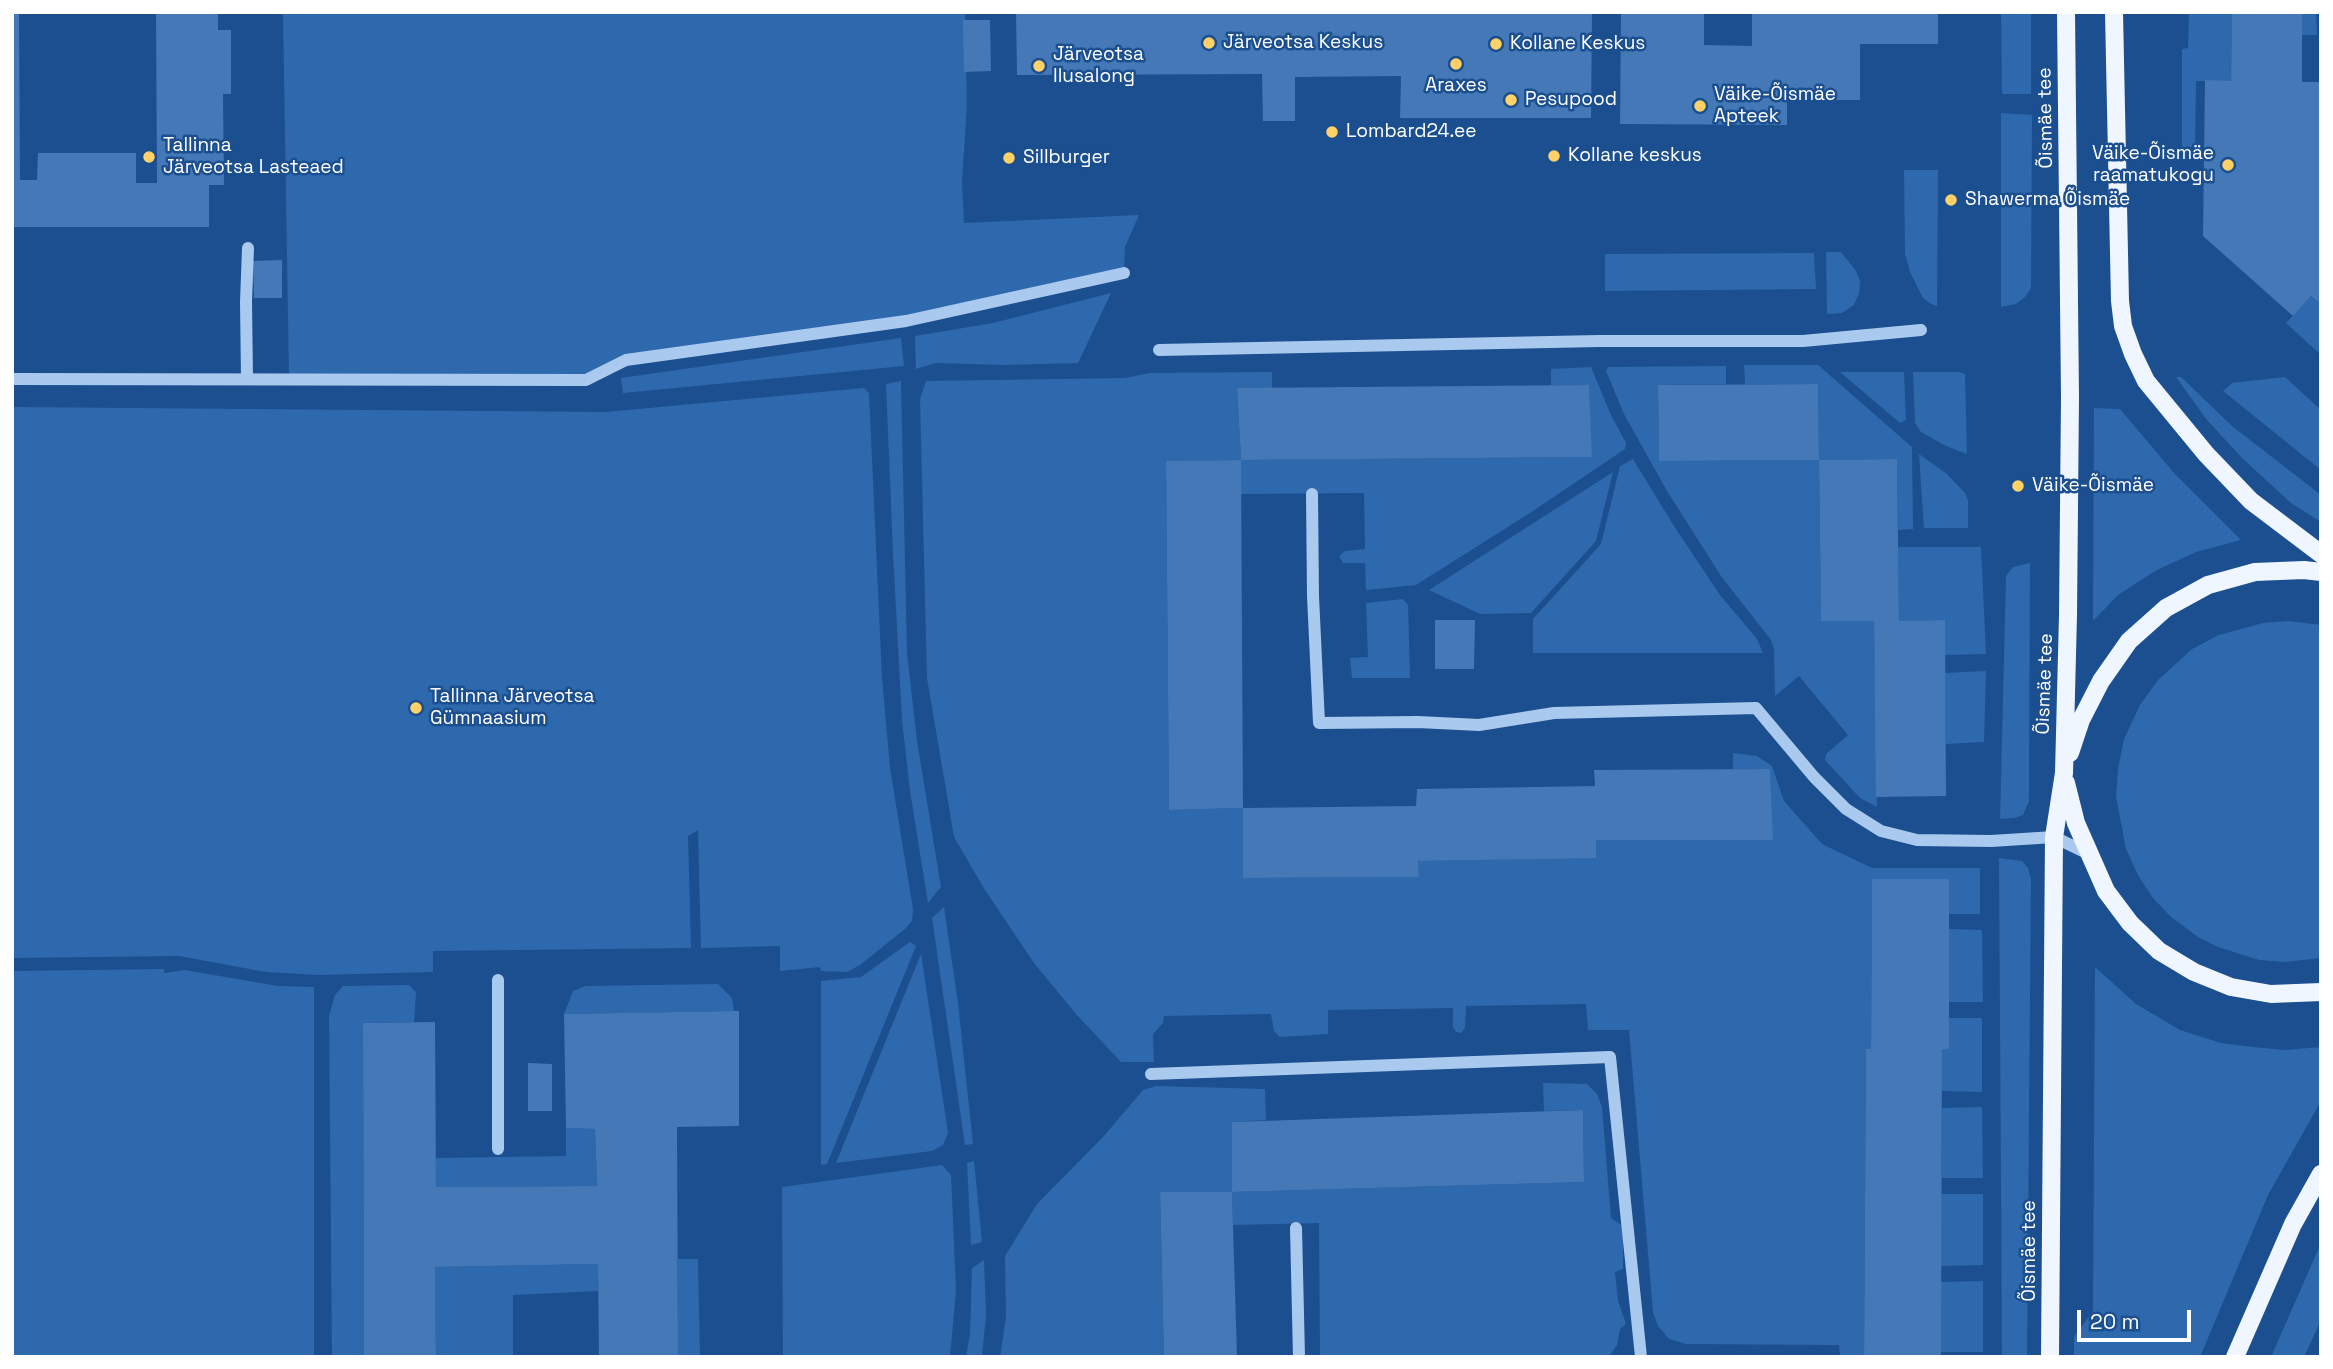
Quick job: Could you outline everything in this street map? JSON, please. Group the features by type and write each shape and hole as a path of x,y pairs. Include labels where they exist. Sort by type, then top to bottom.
{"main road":[{"name":"Õismäe tee","path":"2050,1357 2054,837 2064,773 2070,397 2066,12"},
{"path":"2114,12 2120,301 2123,326 2133,354 2146,381 2206,454 2251,501 2321,554"},
{"path":"2321,572 2255,572 2208,585 2166,608 2129,641 2101,681 2081,720 2064,773 2076,823 2106,891 2130,923 2159,951 2194,972 2231,987 2271,994 2321,992"},
{"path":"2235,1357 2293,1224 2321,1174"}],"street":[{"path":"247,379 248,248"},
{"path":"12,379 586,380 626,360 906,321 1124,273"},
{"path":"1159,350 1599,341 1803,341 1921,330"},
{"path":"1312,494 1313,596 1319,723 1419,722 1479,725 1554,713 1756,708 1814,777 1846,809 1881,831 1917,840 1992,841 2054,837 2089,854"},
{"path":"498,980 498,1149"},
{"path":"1151,1074 1610,1057 1641,1357"},
{"path":"1296,1228 1299,1357"}],"shaded area":[{"path":"283,12 965,12 967,106 962,180 964,223 1139,215 1125,247 1124,273 906,321 626,360 586,380 289,378"},
{"path":"2001,12 2031,12 2031,94 2002,94"},
{"path":"2189,12 2232,12 2231,81 2196,81 2195,147 2182,147 2182,49 2188,48"},
{"path":"2302,12 2316,12 2317,35 2302,35"},
{"path":"2001,113 2032,115 2031,288 2016,304 2001,307"},
{"path":"1904,170 1938,170 1937,306 1923,298 1910,272 1905,254"},
{"path":"1826,252 1841,252 1856,271 1860,281 1854,305 1842,313 1827,314"},
{"path":"1814,253 1816,289 1605,291 1605,254"},
{"path":"1111,293 1078,363 936,363 916,369 915,336 993,323"},
{"path":"2311,296 2321,304 2321,355 2286,323"},
{"path":"901,338 904,366 623,393 621,378"},
{"path":"1744,365 1818,365 1912,447 1913,529 1898,530 1897,459 1819,460 1818,384 1745,384"},
{"path":"1726,366 1726,384 1658,385 1659,461 1819,460 1821,621 1874,621 1877,807 1860,798 1825,760 1826,754 1848,735 1799,676 1775,696 1774,649 1771,640 1721,576 1667,491 1624,414 1606,371 1608,367"},
{"path":"1591,367 1626,443 1625,449 1416,585 1366,590 1365,563 1343,563 1339,556 1345,551 1365,549 1364,493 1241,494 1240,460 1166,461 1169,810 1243,808 1243,878 1419,877 1418,861 1596,857 1596,840 1772,840 1770,769 1733,769 1733,753 1757,756 1772,766 1784,801 1822,844 1872,868 1980,868 1980,914 1949,914 1949,879 1872,879 1871,1049 1866,1050 1864,1357 1840,1357 1839,1345 1686,1344 1669,1339 1658,1326 1653,1312 1629,1030 1588,1030 1586,1004 1466,1006 1465,1028 1461,1033 1456,1032 1453,1027 1453,1008 1328,1010 1328,1034 1280,1037 1274,1031 1271,1014 1164,1016 1163,1023 1153,1034 1154,1062 1121,1062 1076,1014 1034,963 985,890 954,837 927,678 920,399 926,381 1125,378 1150,373 1272,372 1272,388 1237,388 1241,460 1591,457 1589,385 1551,385 1551,369"},
{"path":"1840,372 1904,372 1906,420 1900,423"},
{"path":"1913,372 1965,374 1967,454 1921,432 1915,423"},
{"path":"2176,377 2181,377 2232,426 2321,495 2321,522 2291,503 2242,458 2207,420"},
{"path":"2285,377 2321,410 2321,470 2223,391 2232,383"},
{"path":"901,381 907,653 917,741 941,887 928,903 902,720 893,553 886,384"},
{"path":"864,388 869,393 882,678 890,768 913,909 912,921 905,929 860,965 847,972 821,971 820,967 780,971 780,946 701,948 698,830 688,836 691,948 433,951 433,972 319,975 266,972 179,956 12,958 12,407 606,412"},
{"path":"2094,408 2120,409 2175,474 2241,540 2196,552 2155,571 2118,595 2093,621"},
{"path":"1919,454 1947,474 1965,493 1968,501 1968,528 1924,528"},
{"path":"1633,459 1720,595 1757,639 1763,653 1533,653 1533,619 1601,544 1620,466"},
{"path":"1613,472 1596,541 1531,613 1480,614 1429,590"},
{"path":"1898,547 1981,547 1986,654 1945,655 1944,620 1899,621"},
{"path":"2030,563 2029,801 2023,815 2000,819 2006,576 2013,567"},
{"path":"1403,599 1408,605 1410,678 1352,678 1350,658 1368,657 1366,603"},
{"path":"2287,621 2321,625 2321,958 2285,962 2259,960 2218,947 2198,937 2171,917 2153,898 2139,877 2126,849 2116,796 2124,739 2140,705 2158,680 2192,649 2219,635 2263,623"},
{"path":"1986,671 1984,742 1946,744 1945,673"},
{"path":"1999,858 2022,861 2031,878 2027,1357 2002,1357"},
{"path":"944,907 958,1003 973,1144 965,1145 932,918"},
{"path":"1949,929 1982,930 1983,1002 1949,1002"},
{"path":"910,942 916,946 827,1164 821,1165 821,981 861,977"},
{"path":"921,954 948,1133 943,1145 932,1151 836,1163"},
{"path":"2095,967 2136,1004 2180,1030 2221,1043 2253,1047 2285,1050 2321,1047 2321,1101 2268,1195 2200,1357 2074,1357 2074,1337 2093,1311"},
{"path":"164,969 164,973 185,970 278,986 314,987 314,1357 12,1357 12,971"},
{"path":"718,984 732,998 734,1011 564,1014 573,991 586,986"},
{"path":"409,985 416,992 414,1022 363,1023 364,1357 332,1357 329,1016 335,995 343,986"},
{"path":"1949,1018 1982,1018 1982,1092 1942,1091 1942,1049 1949,1049"},
{"path":"1543,1083 1587,1084 1597,1094 1602,1107 1611,1218 1623,1226 1623,1269 1615,1272 1618,1301 1626,1324 1620,1329 1617,1345 1611,1354 1605,1357 1320,1357 1319,1223 1233,1225 1232,1192 1160,1193 1164,1357 1000,1357 1006,1318 1005,1256 1037,1204 1103,1137 1143,1090 1156,1086 1265,1089 1266,1120 1232,1122 1233,1192 1584,1182 1583,1110 1544,1111"},
{"path":"1982,1107 1983,1178 1942,1178 1942,1108"},
{"path":"566,1128 595,1129 597,1186 436,1187 436,1158 566,1156"},
{"path":"974,1161 982,1242 971,1245 967,1163"},
{"path":"942,1165 951,1175 956,1290 950,1357 783,1357 782,1187"},
{"path":"1941,1194 1983,1194 1983,1265 1941,1266"},
{"path":"2321,1243 2321,1320 2304,1357 2271,1357"},
{"path":"678,1259 698,1259 700,1357 678,1357"},
{"path":"984,1260 986,1315 982,1357 966,1357 970,1334 972,1268"},
{"path":"598,1264 598,1291 513,1295 513,1357 436,1357 435,1267"},
{"path":"1983,1281 1983,1352 1941,1352 1941,1282"}],"building":[{"path":"12,12 19,12 20,180 37,180 38,153 136,153 136,183 157,183 156,12 218,12 218,30 231,30 231,94 223,94 224,185 209,185 209,227 12,227"},
{"path":"1016,12 1592,12 1591,118 1400,118 1401,76 1295,77 1295,121 1263,121 1262,74 1017,75"},
{"path":"1621,12 1704,12 1704,45 1752,46 1752,13 1938,12 1938,44 1860,44 1860,100 1787,100 1787,125 1620,124"},
{"path":"2232,12 2302,12 2302,82 2321,82 2321,304 2311,296 2293,316 2203,236 2205,80 2231,81"},
{"path":"963,20 990,20 991,71 964,72"},
{"path":"282,260 282,298 254,298 253,261"},
{"path":"1818,384 1819,460 1659,461 1658,385"},
{"path":"1589,385 1592,457 1241,460 1237,388"},
{"path":"1897,459 1899,621 1945,620 1946,796 1876,797 1874,621 1821,621 1819,460"},
{"path":"1241,460 1243,808 1169,810 1166,461"},
{"path":"1435,620 1475,620 1474,669 1435,669"},
{"path":"1770,769 1773,840 1596,840 1596,858 1418,861 1419,877 1243,878 1243,808 1416,806 1417,789 1595,786 1594,770"},
{"path":"1872,879 1949,879 1949,1049 1942,1049 1941,1357 1864,1357 1866,1049 1871,1049"},
{"path":"739,1011 739,1126 677,1127 678,1357 599,1357 598,1264 435,1267 436,1357 364,1357 363,1023 435,1022 436,1187 597,1186 595,1129 566,1128 564,1014"},
{"path":"528,1063 552,1064 552,1111 528,1111"},
{"path":"1583,1110 1584,1182 1232,1192 1232,1122"},
{"path":"1160,1192 1232,1192 1237,1357 1164,1357"}],"place":[{"name":"Järveotsa Keskus","path":"1209,43"},
{"name":"Kollane Keskus","path":"1496,44"},
{"name":"Araxes","path":"1456,64"},
{"name":"Järveotsa Ilusalong","path":"1039,66"},
{"name":"Pesupood","path":"1511,100"},
{"name":"Väike-Õismäe Apteek","path":"1700,106"},
{"name":"Lombard24.ee","path":"1332,132"},
{"name":"Kollane keskus","path":"1554,156"},
{"name":"Tallinna Järveotsa Lasteaed","path":"149,157"},
{"name":"Sillburger","path":"1009,158"},
{"name":"Väike-Õismäe raamatukogu","path":"2228,165"},
{"name":"Shawerma Õismäe","path":"1951,200"},
{"name":"Väike-Õismäe","path":"2018,486"},
{"name":"Tallinna Järveotsa Gümnaasium","path":"416,708"}]}
